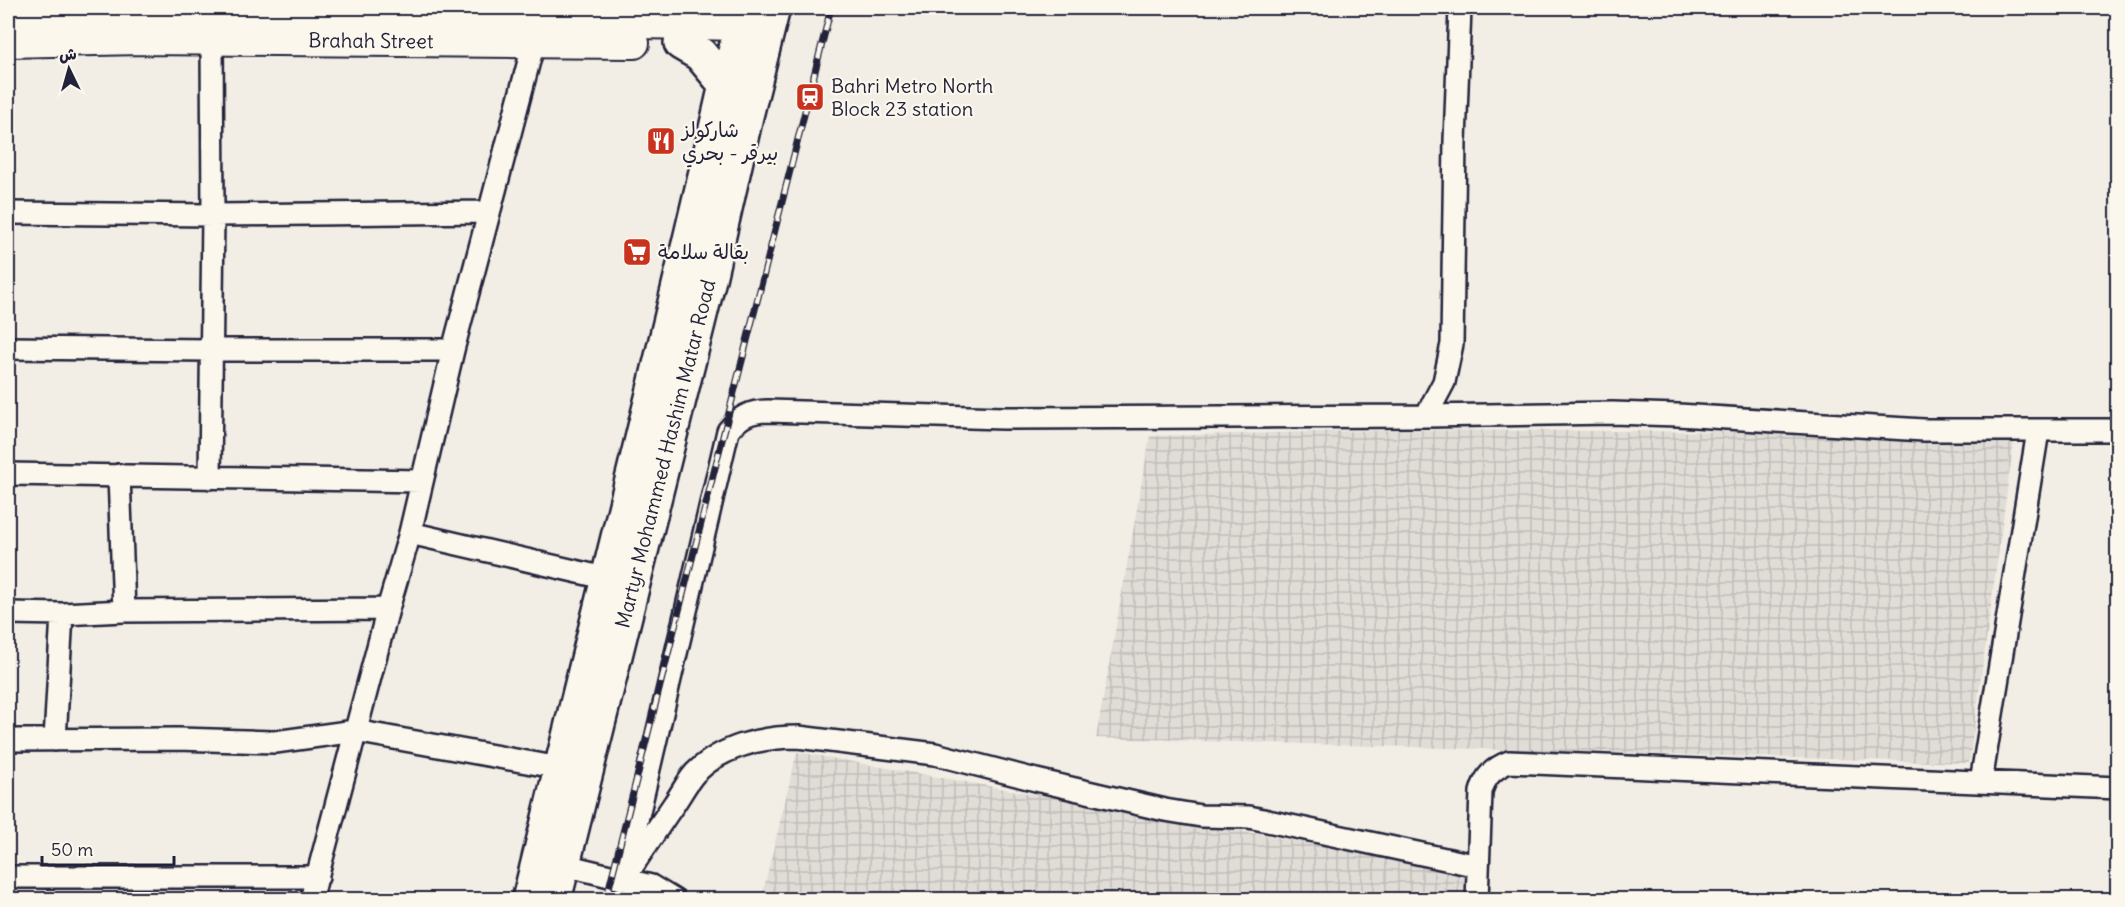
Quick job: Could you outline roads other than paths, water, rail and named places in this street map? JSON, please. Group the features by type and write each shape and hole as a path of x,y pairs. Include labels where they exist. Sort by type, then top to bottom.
{"main road":[{"path":"708,8 680,33 726,86"},
{"name":"Martyr Mohammed Hashim Matar Road","path":"529,900 551,861 709,279 773,8"},
{"name":"Martyr Mohammed Hashim Matar Road","path":"554,900 551,861 560,768 609,579 741,26"}],"street":[{"path":"1426,416 1444,382 1452,345 1455,141 1460,8"},
{"path":"8,19 237,12 534,23 421,480 410,533 311,900"},
{"name":"Brahah Street","path":"8,42 212,40 534,23 680,33 741,26"},
{"path":"210,478 212,40"},
{"path":"8,213 213,215 488,212"},
{"path":"8,348 453,350"},
{"path":"622,880 729,431 741,417 759,411 1003,418 1612,413 1723,417 1913,430 2118,430"},
{"path":"1981,782 2037,431"},
{"path":"8,474 421,480"},
{"path":"119,475 124,611"},
{"path":"410,533 609,579"},
{"path":"8,613 388,609"},
{"path":"55,740 62,614"},
{"path":"8,740 178,739 275,742 355,731 560,768"},
{"path":"622,880 695,774 712,760 732,749 754,741 776,737 798,737 935,754 1165,810 1201,816 1249,817 1478,866"},
{"path":"1478,900 1481,792 1483,784 1493,770 1509,762 2118,788"},
{"path":"551,861 651,886 674,900"},
{"path":"8,877 318,877"}],"railway":[{"path":"606,900 831,8"}],"place":[{"name":"Bahri Metro North Block 23 station","path":"810,97"},
{"name":"شاركولز بيرقر - بحري","path":"661,141"},
{"name":"بقالة سلامة","path":"637,252"}]}
